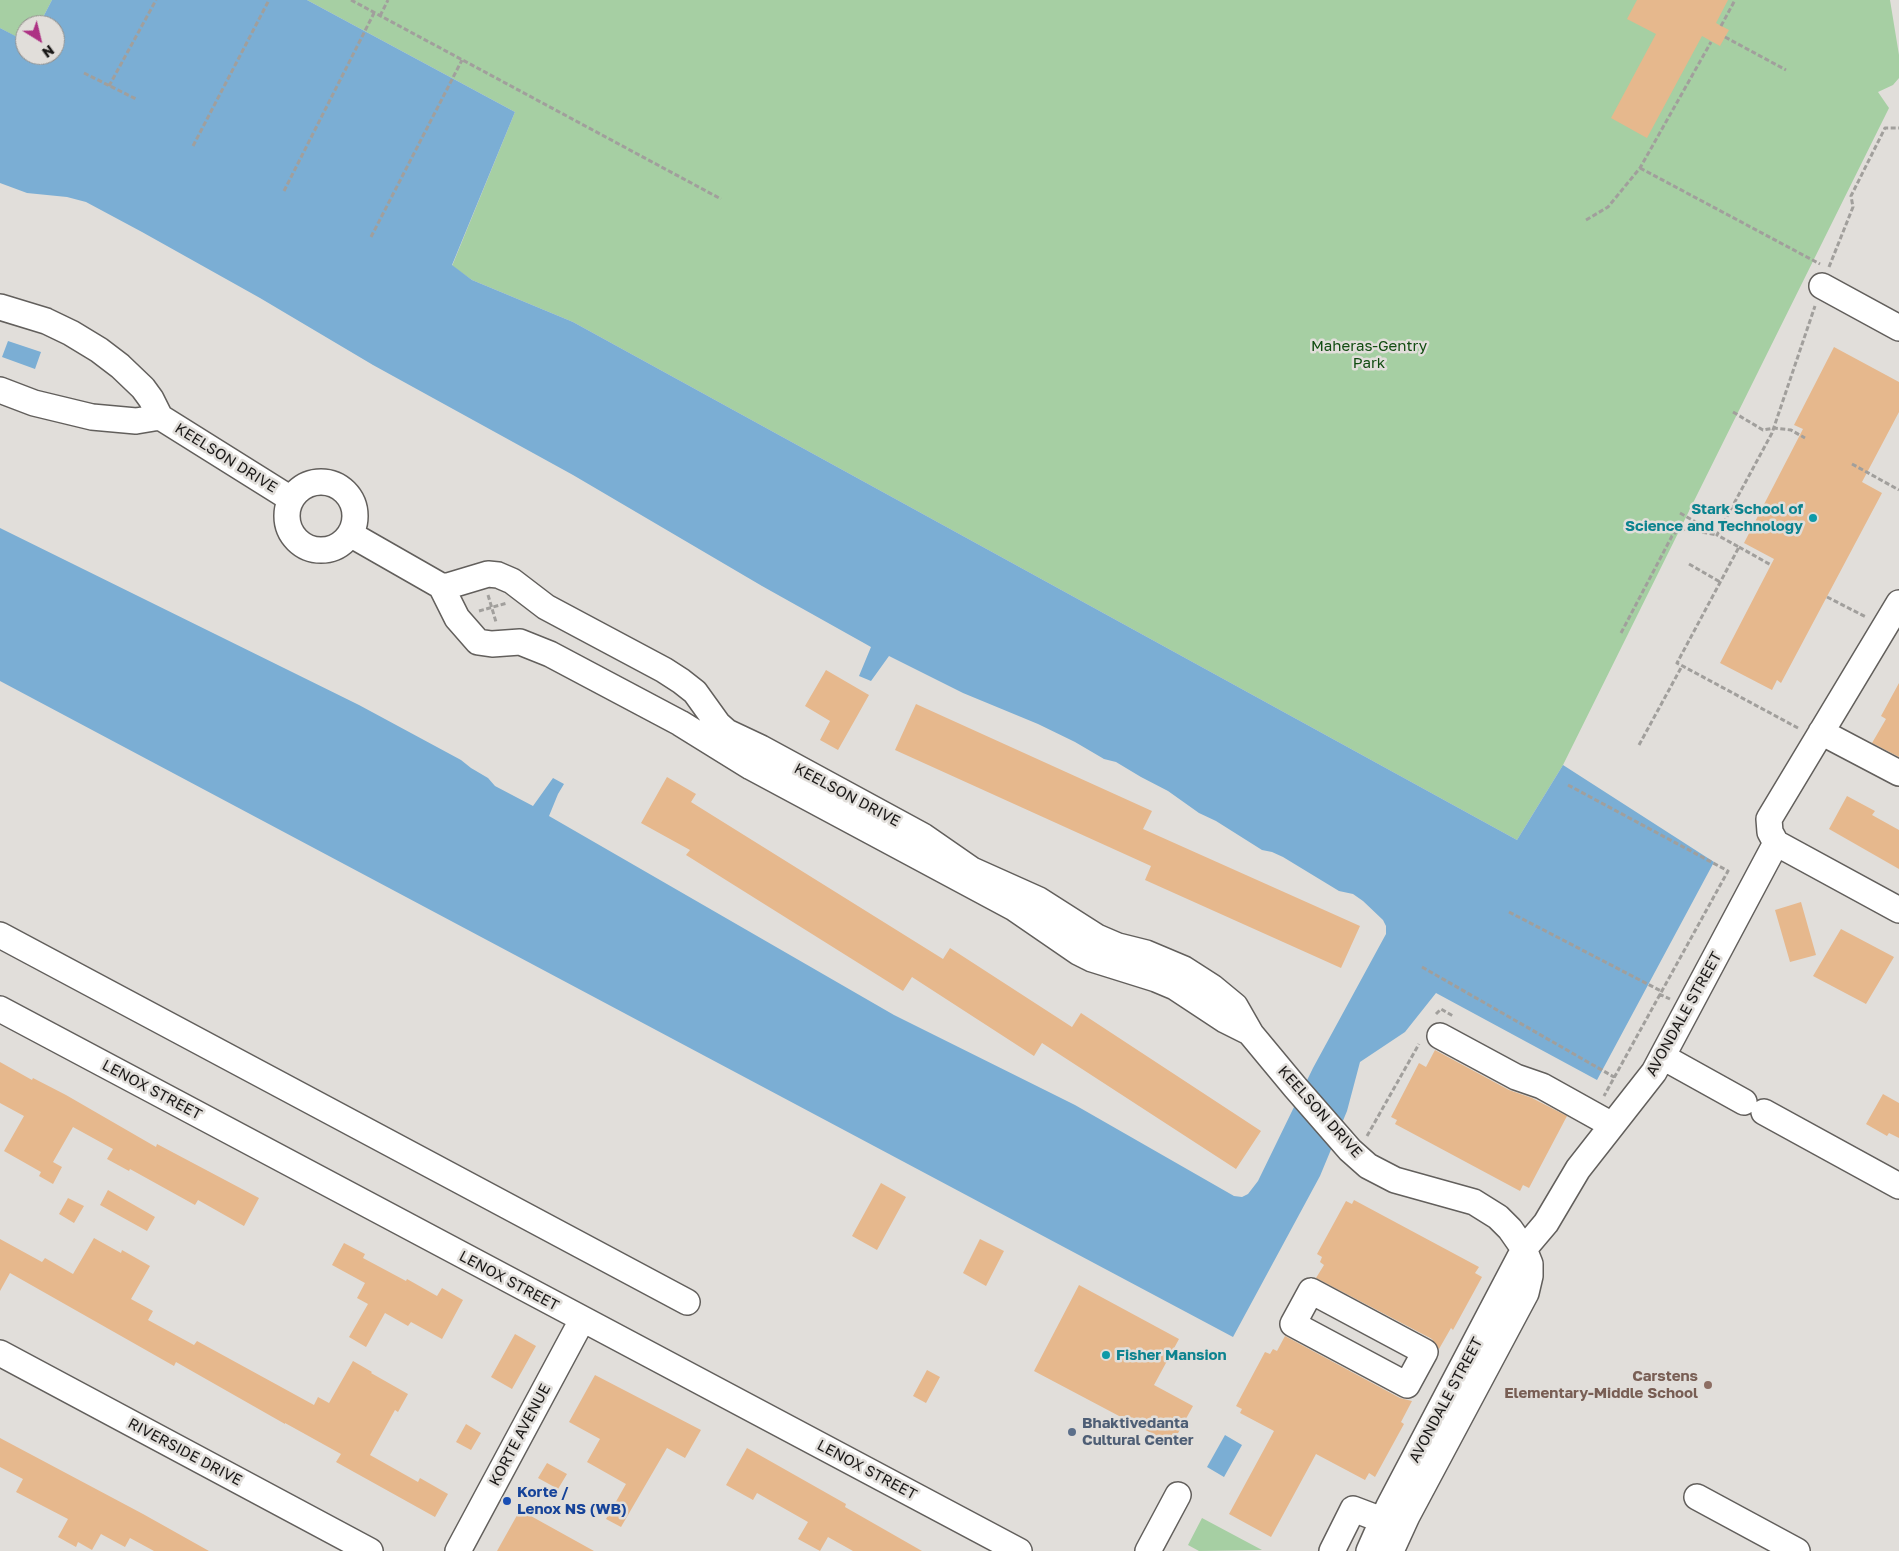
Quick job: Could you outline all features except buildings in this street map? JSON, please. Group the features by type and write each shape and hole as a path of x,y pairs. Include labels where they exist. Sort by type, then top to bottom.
{"street":[{"path":"1821,275 1899,328"},
{"name":"KEELSON DRIVE","path":"0,307 46,321 99,350 120,366 143,388 160,417 292,499"},
{"name":"KEELSON DRIVE","path":"0,390 34,402 92,417 136,421 160,417"},
{"name":"KEELSON DRIVE","path":"314,482 338,486 351,499 354,508 354,526 350,534 345,541 329,550 311,550 296,541 288,527 287,510 299,489 314,482"},
{"path":"350,534 441,586"},
{"name":"KEELSON DRIVE","path":"1251,1034 1175,988 1156,979 1092,959 1078,952 1014,908 751,767 680,723 550,654 520,642 492,644 478,642 457,618 441,586 448,586 488,574 498,575 512,581 546,607 681,681 695,692 718,724 727,732 761,748 923,836 972,870 1040,900 1078,927 1097,937 1167,961 1198,978 1235,1006 1251,1034 1350,1150 1368,1166 1395,1180 1474,1202 1498,1217 1510,1229 1524,1249"},
{"name":"AVONDALE STREET","path":"1369,1551 1392,1524 1500,1320 1524,1249 1546,1223 1578,1169 1603,1120 1654,1072 1663,1056 1773,838 1769,819 1810,730 1888,618"},
{"path":"1810,730 1899,773"},
{"path":"1773,838 1899,910"},
{"path":"0,935 687,1302"},
{"name":"LENOX STREET","path":"0,1009 1019,1551"},
{"path":"1440,1036 1516,1076 1542,1086 1603,1120"},
{"path":"1663,1056 1899,1186"},
{"path":"1311,1291 1425,1352 1415,1369 1407,1385 1293,1324 1311,1291"},
{"name":"KORTE AVENUE","path":"458,1551 582,1320"},
{"name":"RIVERSIDE DRIVE","path":"0,1353 370,1551"},
{"path":"1415,1369 1462,1392"},
{"path":"1148,1551 1178,1495"},
{"path":"1696,1497 1797,1551"},
{"path":"1332,1551 1353,1509 1392,1524"},
{"name":"AVONDALE STREET","path":"1391,1551 1392,1524"}],"path":[{"path":"109,86 156,0"},
{"path":"193,146 269,0"},
{"path":"351,0 721,199"},
{"path":"380,16 388,0"},
{"path":"1721,26 1735,0"},
{"path":"284,191 374,12"},
{"path":"1724,37 1786,70"},
{"path":"1586,220 1608,207 1640,168 1711,42"},
{"path":"371,237 462,60"},
{"path":"84,73 136,99"},
{"path":"1640,168 1821,275"},
{"path":"1732,412 1763,430 1774,428 1790,430 1805,438"},
{"path":"1717,535 1774,428"},
{"path":"1852,464 1899,490"},
{"path":"1680,513 1771,565"},
{"path":"1621,633 1672,536 1677,531 1686,529 1717,535"},
{"path":"1739,546 1677,663 1810,730"},
{"path":"1689,564 1720,582"},
{"path":"487,590 497,626"},
{"path":"1827,597 1888,618"},
{"path":"475,613 514,601"},
{"path":"1639,745 1682,666"},
{"path":"1568,785 1728,871 1614,1077 1603,1120"},
{"path":"1509,912 1661,991"},
{"path":"1422,967 1614,1077"}],"green space":[{"path":"0,0 52,0 44,15 15,15 15,36 0,28"},
{"name":"Maheras-Gentry Park","path":"307,0 1890,0 1899,55 1899,78 1893,85 1878,92 1889,108 1563,765 1517,840 573,322 472,280 452,266 515,112"},
{"path":"1202,1518 1262,1550 1199,1551 1188,1545"}],"water":[{"path":"52,0 307,0 515,112 452,265 472,280 573,322 1517,840 1563,765 1714,862 1597,1080 1436,993 1405,1032 1360,1062 1347,1111 1320,1176 1233,1337 0,681 0,528 359,705 461,760 488,778 495,786 533,806 553,778 564,784 549,816 894,1015 1075,1105 1234,1196 1242,1197 1248,1194 1258,1181 1313,1068 1386,934 1386,926 1383,920 1353,894 1339,891 1283,857 1262,850 1216,821 1199,813 1168,791 1116,762 1104,759 1038,724 963,693 889,656 871,681 859,676 871,647 762,586 573,475 373,365 260,298 142,232 86,202 67,197 27,193 0,183 0,28 15,36 15,65 65,65 65,15 44,15"},
{"path":"8,341 41,352 35,369 2,357"},
{"path":"1225,1435 1242,1445 1224,1477 1207,1467"}],"place":[{"name":"Stark School of Science and Technology","path":"1813,518"},
{"name":"Fisher Mansion","path":"1106,1355"},
{"name":"Carstens Elementary-Middle School","path":"1708,1385"},
{"name":"Bhaktivedanta Cultural Center","path":"1072,1432"},
{"name":"Korte / Lenox NS (WB)","path":"507,1501"}]}
